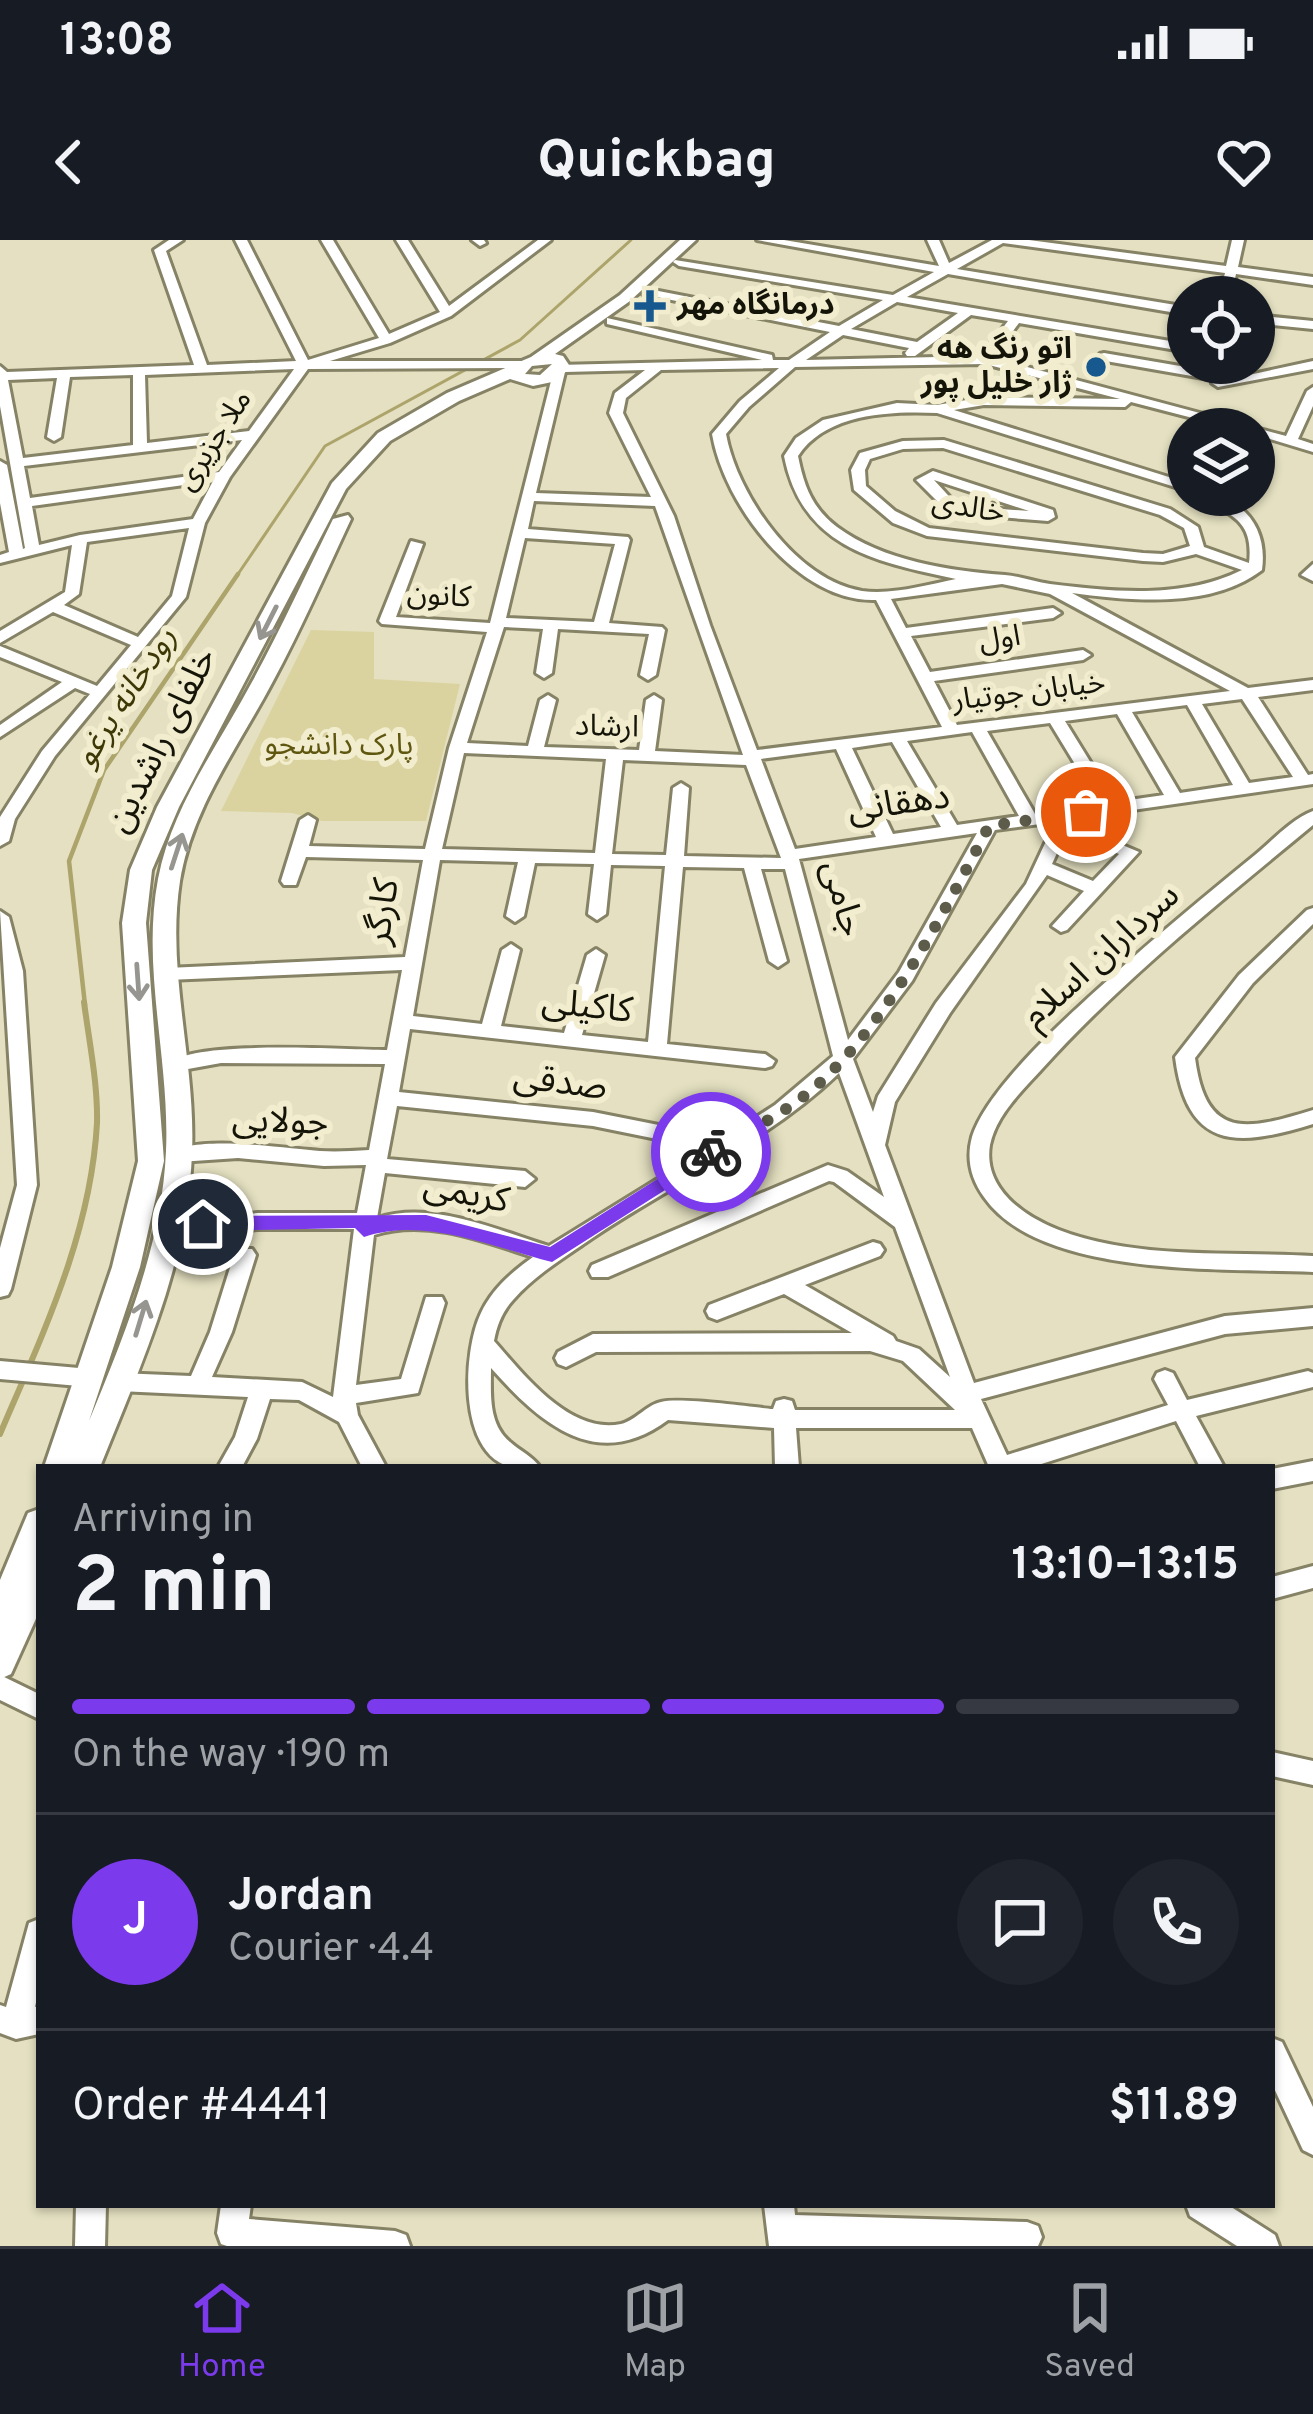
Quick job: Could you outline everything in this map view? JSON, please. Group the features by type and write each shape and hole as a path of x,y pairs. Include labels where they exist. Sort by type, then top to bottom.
{"main road":[{"path":"543,369 689,240"},
{"path":"87,1464 104,1380 166,1228 179,1155 177,1064 164,926 167,892 185,826 358,487 423,430 543,369 611,321 702,240"},
{"name":"خلفای راشدین","path":"61,1464 104,1380 151,1161 134,923 141,870 168,807 338,487 384,437 453,397 543,369"},
{"path":"0,1618 36,1529"},
{"path":"0,1664 36,1584"}],"street":[{"path":"177,240 160,250 202,369"},
{"path":"241,240 304,365"},
{"path":"327,240 386,340"},
{"path":"402,240 447,313"},
{"path":"304,365 386,340 447,313 545,240"},
{"path":"763,240 1167,308"},
{"path":"932,240 947,272"},
{"path":"990,581 883,598 841,591 793,563 739,494 723,464 719,434 744,403 787,365 1001,240 1313,281"},
{"path":"1131,257 1138,240"},
{"path":"1230,276 1238,240"},
{"path":"680,262 1167,345"},
{"path":"647,291 920,347"},
{"path":"895,362 967,312"},
{"path":"611,321 787,365"},
{"path":"985,360 1014,321"},
{"path":"1275,321 1313,325"},
{"path":"1086,383 1114,337"},
{"path":"812,351 850,364"},
{"path":"1104,357 1167,367"},
{"path":"16,553 26,503 0,374 304,365 655,369 985,360 1174,408"},
{"name":"ملا جزیری","path":"0,841 23,730 101,693 179,597 198,523 223,476 304,365"},
{"path":"1275,368 1313,365"},
{"name":"کارگر","path":"346,1405 365,1225 433,853 457,748 497,625 550,406 543,369"},
{"name":"جامی","path":"655,369 620,396 616,413 661,502 790,859 843,1059 968,1394 1000,1464"},
{"path":"140,371 140,447"},
{"path":"54,437 64,374"},
{"path":"1291,440 1308,417 1312,394"},
{"path":"1156,403 984,400 938,409 897,407 828,423 801,441 791,456 792,470 817,516 853,544 904,564 990,581 1100,592 1192,593 1219,588 1255,570"},
{"path":"938,409 1167,480"},
{"path":"17,463 251,435"},
{"path":"1275,435 1313,448"},
{"name":"خالدی","path":"908,441 944,444 1179,518 1199,538 1197,549 1163,558 960,536 915,528 889,516 859,488 858,470 865,456 908,441"},
{"path":"0,465 16,553"},
{"path":"26,503 223,476"},
{"path":"954,510 1048,517 933,476 923,480 954,510 960,536"},
{"path":"528,497 661,502"},
{"path":"1240,516 1251,523 1259,539 1255,570"},
{"path":"16,553 198,523"},
{"path":"518,533 623,539 601,627"},
{"path":"0,638 72,594 80,539"},
{"name":"کانون","path":"416,544 387,621 497,625"},
{"path":"1197,549 1255,570"},
{"path":"1043,586 1247,693 1309,780"},
{"path":"883,598 952,730"},
{"path":"52,606 140,643"},
{"path":"901,632 1053,613"},
{"path":"544,674 551,623"},
{"path":"497,625 551,623 657,630 648,675"},
{"path":"0,651 101,693"},
{"name":"اول","path":"924,678 1083,655"},
{"path":"23,730 73,682"},
{"name":"خیابان جوتیار","path":"753,758 1247,693 1311,689"},
{"path":"535,752 548,700"},
{"path":"646,756 653,700"},
{"path":"1192,700 1244,790"},
{"path":"1122,709 1175,800"},
{"path":"1055,717 1111,808"},
{"path":"977,727 1030,820"},
{"path":"897,737 952,831"},
{"path":"842,744 886,841"},
{"name":"ارشاد","path":"457,748 753,758"},
{"path":"597,914 615,755"},
{"name":"دهقانی","path":"299,851 752,862 1309,780"},
{"path":"657,1049 672,946 673,860 681,788"},
{"name":"سرداران اسلام","path":"1313,816 1083,1008 1009,1093 988,1124 979,1156 987,1187 998,1201 1052,1236 1144,1254 1313,1264"},
{"path":"290,881 308,820"},
{"path":"875,1145 885,1101 943,1008 1043,867 1061,820 1130,852 1061,926"},
{"path":"523,1464 498,1449 481,1424 490,1316 524,1275 603,1218 802,1098 843,1059 921,953 989,826"},
{"path":"515,916 528,856"},
{"path":"752,862 778,962"},
{"path":"1043,867 1096,889"},
{"path":"1313,914 1246,979 1185,1057 1186,1088 1196,1109 1221,1130 1245,1135 1313,1117"},
{"path":"0,916 23,1108 27,1185 0,1289"},
{"path":"490,1031 511,950"},
{"path":"571,1040 596,956"},
{"path":"167,974 415,962"},
{"name":"کاکیلی","path":"403,1022 764,1061"},
{"path":"177,1064 221,1056 397,1058"},
{"name":"صدقی","path":"389,1098 593,1119 722,1145"},
{"path":"0,1124 23,1108"},
{"name":"جولایی","path":"179,1155 238,1151 525,1179"},
{"path":"600,1271 828,1173 840,1176 904,1223"},
{"name":"کریمی","path":"166,1228 258,1221 426,1222 552,1255"},
{"path":"717,1311 873,1250"},
{"path":"198,1385 245,1256"},
{"path":"785,1284 911,1355 979,1418"},
{"path":"0,1370 263,1387 302,1391 346,1405 410,1387 434,1303"},
{"path":"968,1394 1225,1325 1313,1317"},
{"path":"566,1358 593,1343 891,1345"},
{"path":"484,1346 560,1421 609,1435 651,1424 664,1410 979,1418"},
{"path":"1165,1378 1210,1464"},
{"path":"1011,1464 1183,1410 1312,1382"},
{"path":"232,1464 246,1439 263,1387"},
{"path":"346,1405 375,1464"},
{"path":"784,1413 787,1464"},
{"path":"1275,1478 1313,1471"},
{"path":"1275,1587 1313,1577"},
{"path":"0,1687 36,1705"},
{"path":"1275,1765 1313,1773"},
{"path":"18,2022 36,1946"},
{"path":"1275,2058 1313,2140"},
{"path":"89,2246 91,2208"},
{"path":"236,2208 232,2233 395,2246"},
{"path":"1207,2208 1264,2246"},
{"path":"782,2227 1027,2236"}],"green space":[{"name":"پارک دانشجو","path":"311,630 374,632 374,679 460,684 426,821 322,821 292,813 221,811"}],"waterway":[{"name":"رودخانه یرغو","path":"236,577 325,446 520,340 631,240"},
{"name":"رودخانه یرغو","path":"85,1005 69,861 104,770 238,574"},
{"name":"رودخانه یرغو","path":"0,1434 62,1282 93,1164 97,1108 84,1002"}],"way so far":[{"path":"711,1152 802,1098 843,1059 921,953 989,826 1086,812"}],"place":[{"name":"درمانگاه مهر","path":"650,306"},
{"name":"اتو رنگ هه ژار خلیل پور","path":"1096,367"}],"route":[{"path":"203,1224 366,1220 364,1230 386,1220 426,1222 552,1255 711,1152"}]}
